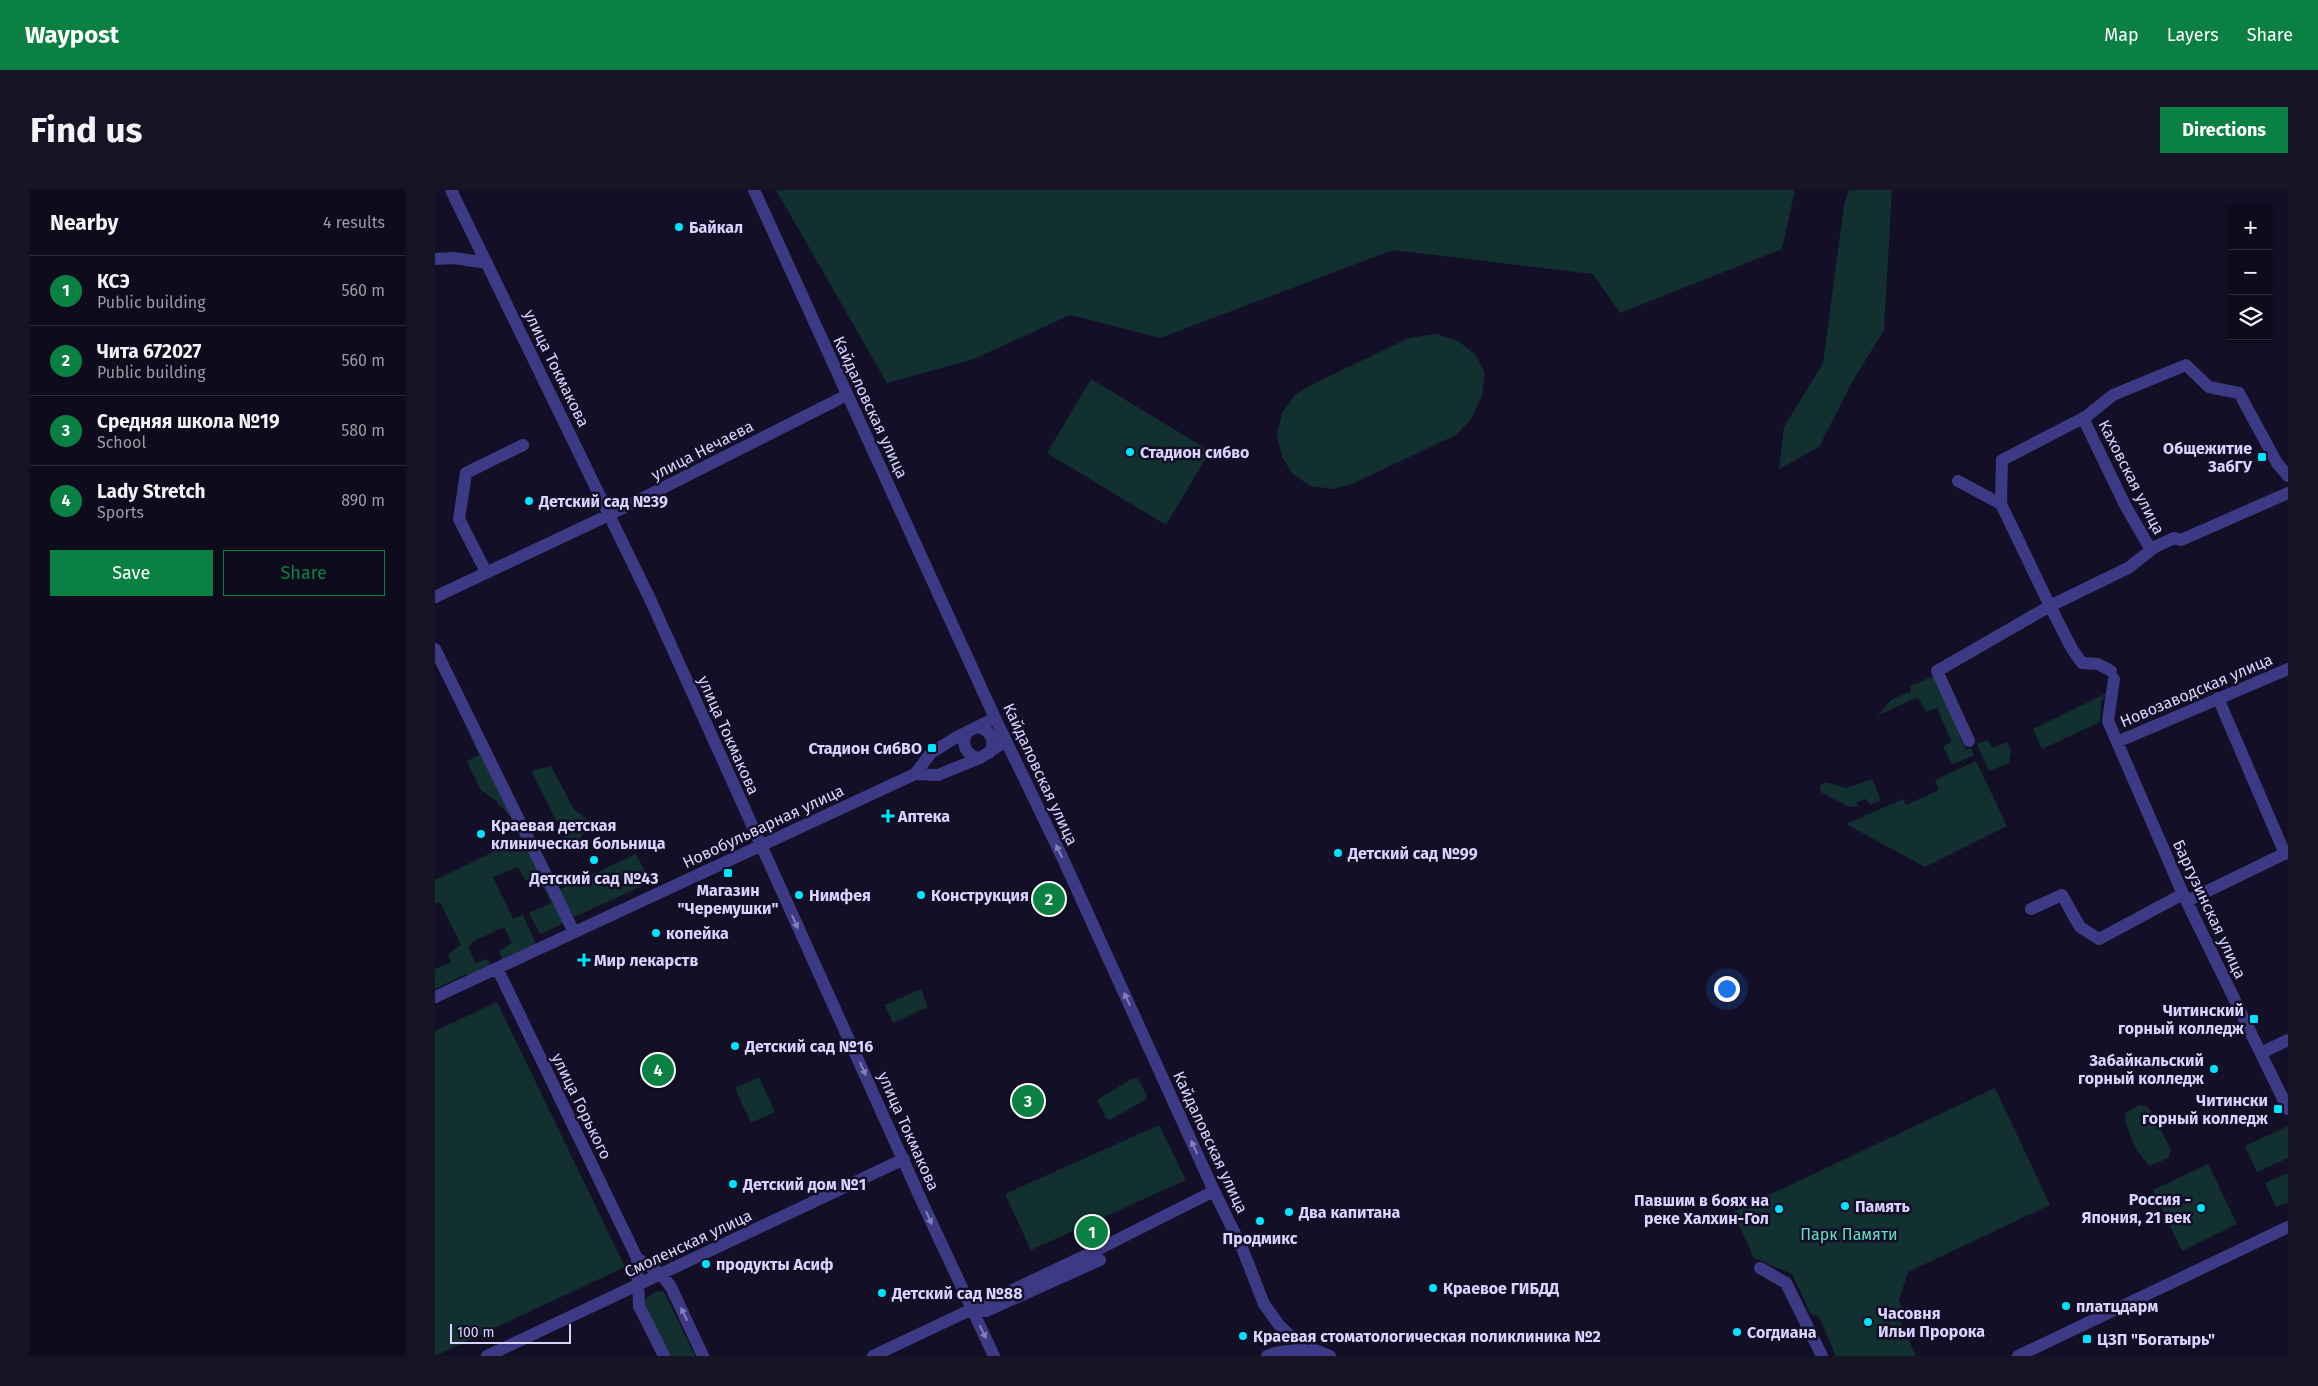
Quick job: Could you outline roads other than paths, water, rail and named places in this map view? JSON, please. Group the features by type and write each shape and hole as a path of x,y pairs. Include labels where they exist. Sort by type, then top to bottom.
{"street":[{"name":"улица Токмакова","path":"451,190 611,514 994,1356"},
{"name":"Кайдаловская улица","path":"754,190 995,718 1064,861 1214,1191 1236,1234 1264,1304 1288,1335 1299,1343 1325,1354"},
{"path":"435,259 454,258 487,263"},
{"path":"2050,606 2001,504 2002,460 2083,418 2113,395 2186,365 2209,387 2239,393 2262,432 2277,463 2288,476"},
{"name":"улица Нечаева","path":"435,596 611,514 847,395"},
{"name":"Каховская улица","path":"2083,418 2125,505 2151,550"},
{"path":"486,572 459,519 466,473 523,445"},
{"path":"1958,481 2001,504"},
{"path":"1969,741 1937,671 2050,606 2128,568 2151,550 2174,538 2181,540 2288,493"},
{"name":"Баргузинская улица","path":"2050,606 2072,649 2082,663 2098,664 2113,675 2108,722 2185,898 2288,1109"},
{"path":"435,649 574,932"},
{"name":"Новозаводская улица","path":"2117,742 2288,669"},
{"path":"2031,909 2062,895 2080,927 2099,939 2286,853 2218,698"},
{"path":"915,774 931,754 972,729 995,718"},
{"path":"972,729 964,740 967,751 971,755 985,755"},
{"path":"972,729 986,729 990,734 993,744 985,755"},
{"path":"915,774 938,775 985,755 1007,741"},
{"name":"Новобульварная улица","path":"435,997 915,774"},
{"name":"улица Горького","path":"497,968 637,1258 639,1306 664,1356"},
{"path":"2261,1053 2288,1040"},
{"name":"Смоленская улица","path":"487,1356 904,1159"},
{"path":"873,1356 1095,1251 1214,1191"},
{"path":"2018,1356 2288,1227"},
{"path":"637,1258 661,1274 671,1287 703,1356"},
{"path":"972,1309 986,1312 1100,1260"},
{"path":"1760,1268 1786,1283 1822,1356"},
{"path":"1267,1356 1274,1352 1297,1350 1325,1354"}],"place":[{"name":"Байкал","path":"679,227"},
{"name":"Стадион сибво","path":"1130,452"},
{"name":"Общежитие ЗабГУ","path":"2262,457"},
{"name":"Детский сад №39","path":"529,501"},
{"name":"Стадион СибВО","path":"932,748"},
{"name":"Аптека","path":"888,816"},
{"name":"Краевая детская клиническая больница","path":"481,834"},
{"name":"Детский сад №99","path":"1338,853"},
{"name":"Детский сад №43","path":"594,860"},
{"name":"Магазин \"Черемушки\"","path":"728,873"},
{"name":"Нимфея","path":"799,895"},
{"name":"Конструкция","path":"921,895"},
{"name":"Чита 672027","path":"1049,899"},
{"name":"копейка","path":"656,933"},
{"name":"Мир лекарств","path":"584,960"},
{"name":"Читинский горный колледж","path":"2254,1019"},
{"name":"Детский сад №16","path":"735,1046"},
{"name":"Забайкальский горный колледж","path":"2214,1069"},
{"name":"Lady Stretch","path":"658,1070"},
{"name":"Средняя школа №19","path":"1028,1101"},
{"name":"Читински горный колледж","path":"2278,1109"},
{"name":"Детский дом №1","path":"733,1184"},
{"name":"Память","path":"1845,1206"},
{"name":"Россия - Япония, 21 век","path":"2201,1208"},
{"name":"Павшим в боях на реке Халхин-Гол","path":"1779,1209"},
{"name":"Два капитана","path":"1289,1212"},
{"name":"Продмикс","path":"1260,1221"},
{"name":"КСЭ","path":"1092,1232"},
{"name":"продукты Асиф","path":"706,1264"},
{"name":"Краевое ГИБДД","path":"1433,1288"},
{"name":"Детский сад №88","path":"882,1293"},
{"name":"платцдарм","path":"2066,1306"},
{"name":"Часовня Ильи Пророка","path":"1868,1322"},
{"name":"Согдиана","path":"1737,1332"},
{"name":"Краевая стоматологическая поликлиника №2","path":"1243,1336"},
{"name":"ЦЗП \"Богатырь\"","path":"2087,1339"}],"park label":[{"name":"Парк Памяти","path":"1849,1234"}]}
